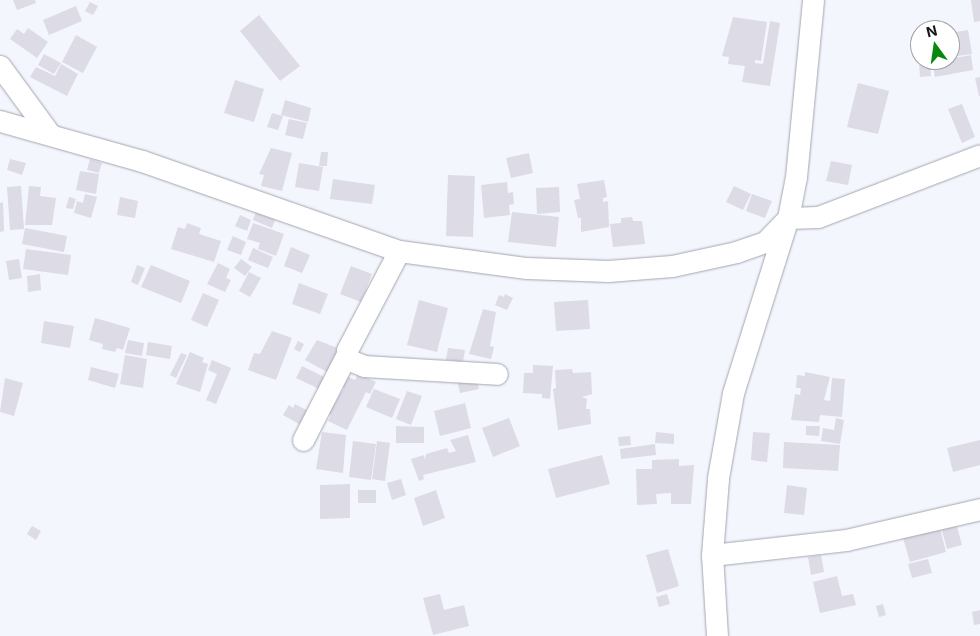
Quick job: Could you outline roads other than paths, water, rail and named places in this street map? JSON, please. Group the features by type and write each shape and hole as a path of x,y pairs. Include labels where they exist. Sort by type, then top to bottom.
{"street":[{"path":"717,636 712,555 718,478 733,393 788,218 796,177 813,0"},
{"path":"0,66 49,133"},
{"path":"0,121 49,133 142,161 399,251 527,268 608,271 672,266 736,252 765,242 788,218 818,216 980,155"},
{"path":"303,440 399,251"},
{"path":"346,356 350,363 364,366 497,374"},
{"path":"712,555 846,540 980,509"}]}
